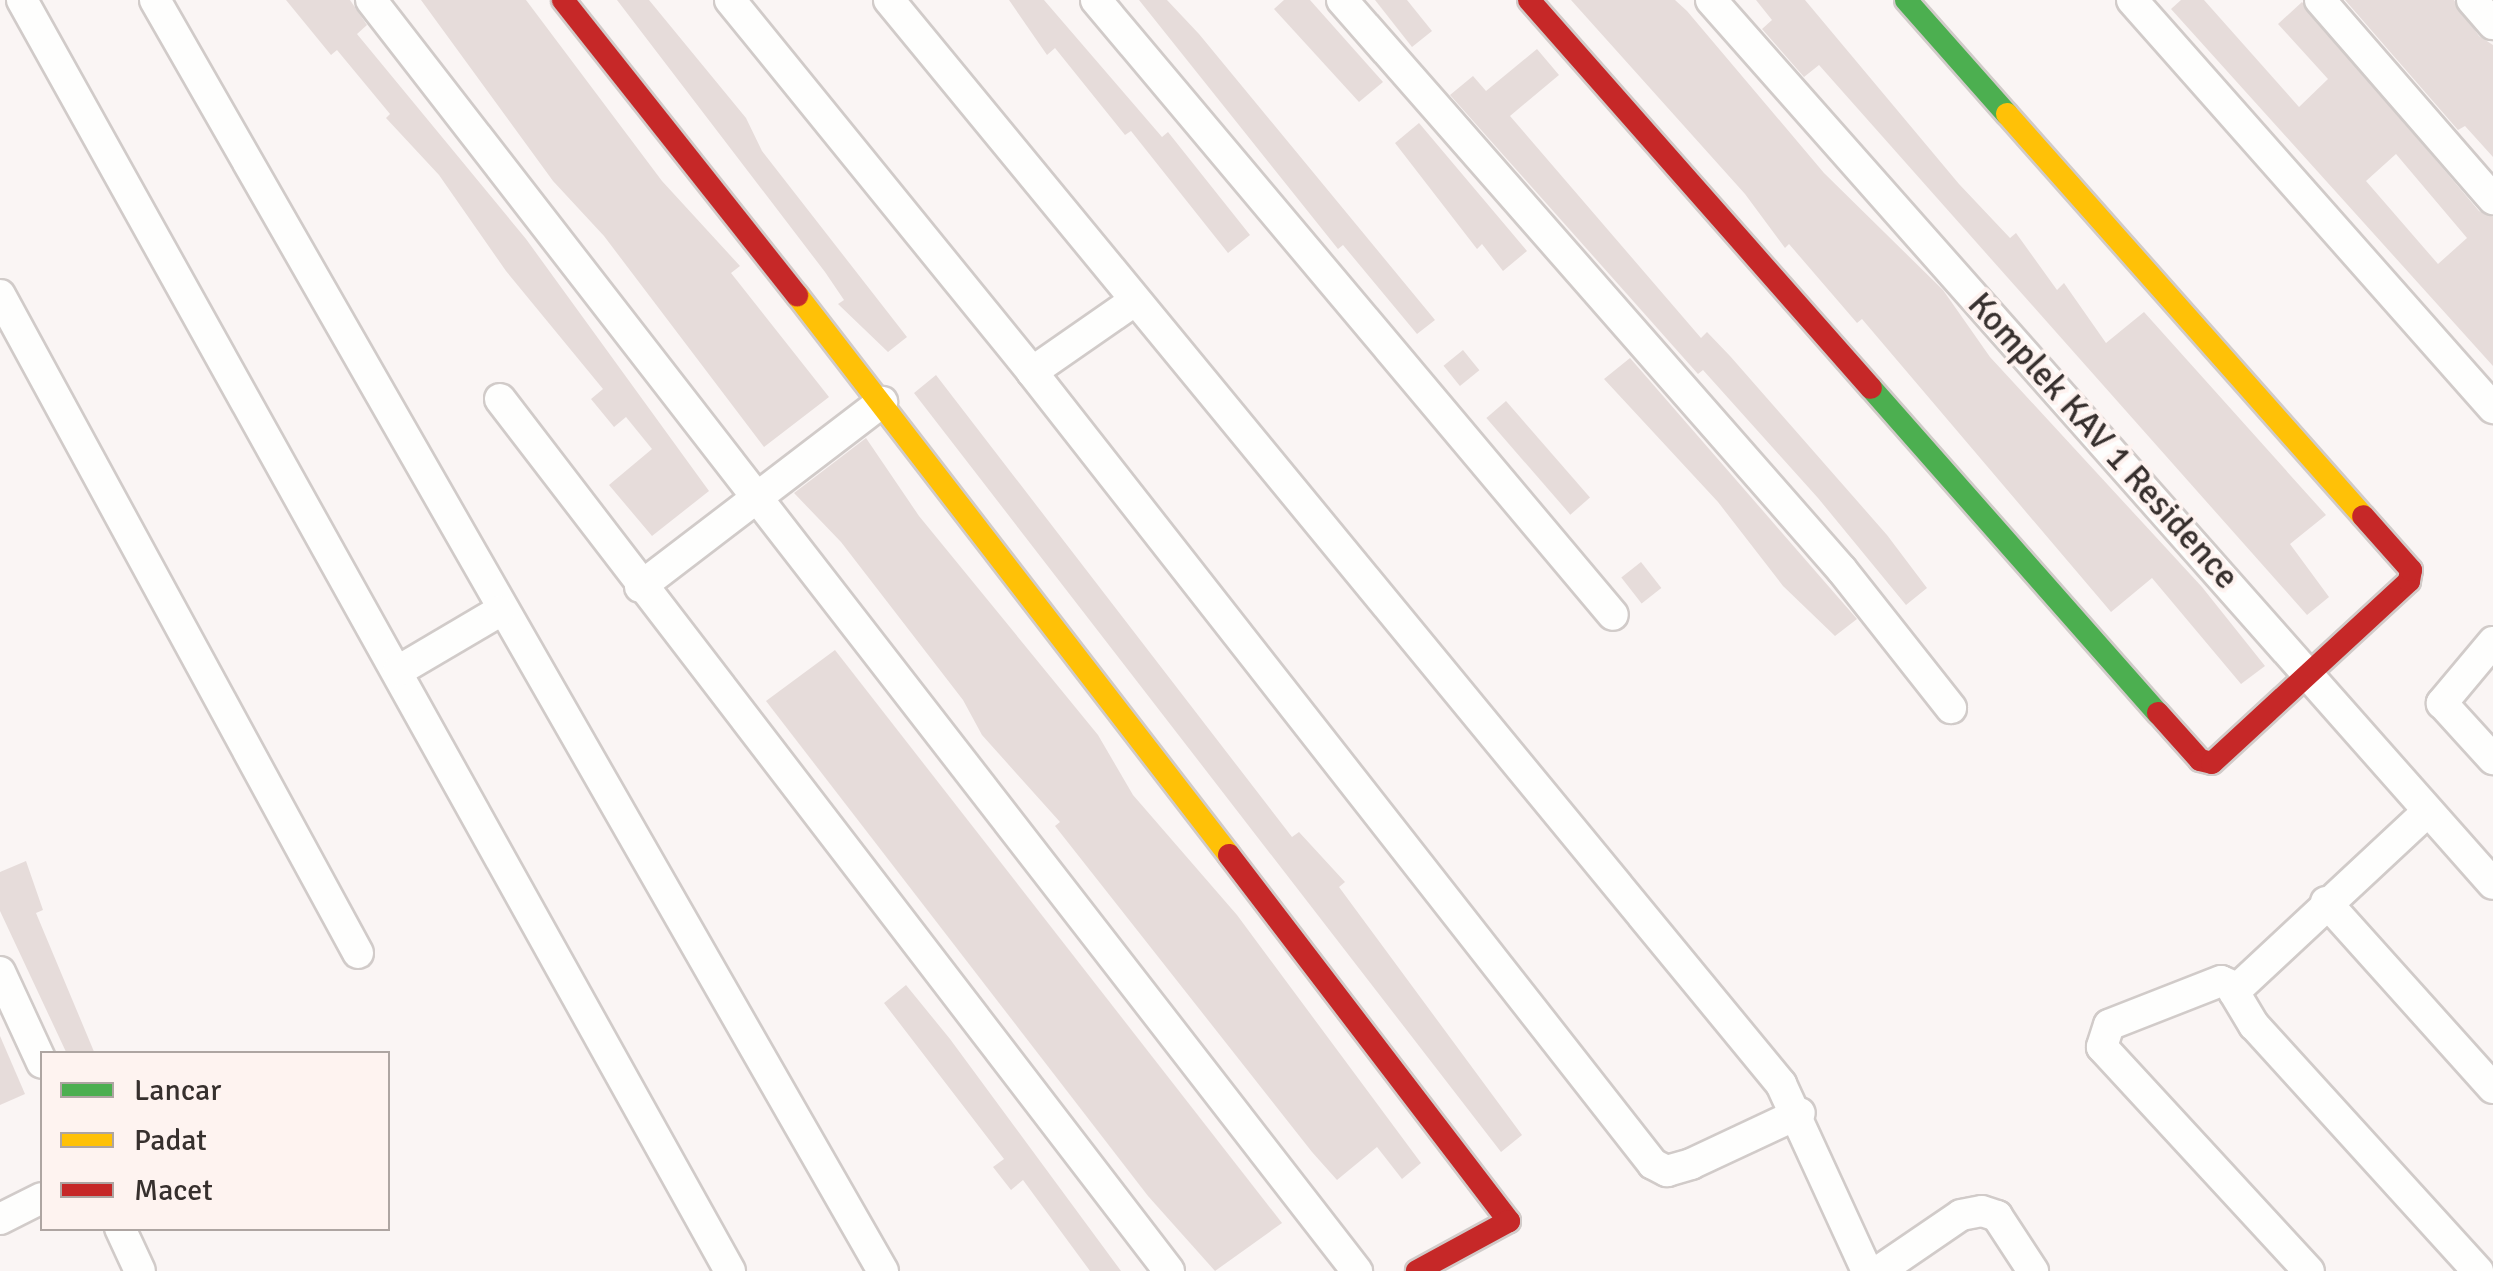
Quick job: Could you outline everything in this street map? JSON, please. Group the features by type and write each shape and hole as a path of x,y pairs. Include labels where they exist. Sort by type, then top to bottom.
{"street":[{"path":"22,0 730,1271"},
{"path":"155,0 500,611 883,1271"},
{"path":"371,0 1357,1271"},
{"path":"562,0 882,402 1508,1221 1417,1271"},
{"path":"730,0 1032,372 1653,1164 1666,1171 1690,1164 1800,1113"},
{"path":"889,0 1800,1113 1843,1227 1868,1271"},
{"path":"1096,0 1614,615"},
{"path":"1342,0 1842,570 1951,708"},
{"path":"1530,0 2202,762 2212,763 2409,582 2410,568 1906,0"},
{"name":"Komplek KAV 1 Residence","path":"1711,0 2493,884"},
{"path":"2132,0 2493,408"},
{"path":"2320,0 2493,199"},
{"path":"2472,0 2493,24"},
{"path":"0,295 358,953"},
{"path":"1032,372 1134,301"},
{"path":"500,399 1169,1271"},
{"path":"640,586 882,402"},
{"path":"398,671 500,611"},
{"path":"2493,642 2442,703 2493,759"},
{"path":"2235,987 2427,812"},
{"path":"2326,902 2493,1088"},
{"path":"0,972 40,1059"},
{"path":"2309,1271 2102,1046 2110,1025 2220,981 2235,987 2254,1025 2478,1271"},
{"path":"0,1218 40,1199"},
{"path":"1879,1271 1961,1215 1982,1211 1997,1216 2033,1271"},
{"path":"121,1231 140,1271"}],"building":[{"path":"286,0 350,0 367,25 357,34 526,239 709,491 652,536 609,485 652,449 626,417 614,427 591,399 603,389 506,271 439,175 386,118 390,114 337,50 331,55"},
{"path":"421,0 526,0 662,181 740,266 731,273 829,397 764,447 604,236 553,181"},
{"path":"617,0 649,0 746,118 762,151 907,337 888,352 838,304 844,300 825,272"},
{"path":"1009,0 1044,0 1162,137 1168,132 1250,235 1228,253 1131,131 1125,135 1055,48 1047,55"},
{"path":"1139,0 1167,0 1199,34 1435,320 1417,334 1343,245 1338,249"},
{"path":"1284,0 1310,0 1383,82 1359,102 1274,9"},
{"path":"1375,0 1407,0 1432,31 1412,47"},
{"path":"1571,0 1675,0 1687,11 1824,173 1943,290 1990,357 2202,587 2265,666 2241,684 2152,578 2111,612 1862,319 1857,323 1789,244 1785,248 1745,194"},
{"path":"1756,0 1805,0 1959,184 2010,238 2016,233 2057,290 2064,283 2106,343 2144,312 2326,515 2290,544 2329,597 2307,615 1819,65 1804,77 1762,29 1772,20"},
{"path":"2181,0 2204,0 2299,107 2328,79 2278,24 2302,2 2479,211 2493,217 2493,366 2171,9","holes":["2396,154 2467,238 2438,264 2366,181"]},
{"path":"2345,0 2454,0 2479,36 2493,45 2493,157 2465,126 2458,130"},
{"path":"1537,49 1559,75 1510,116 1701,338 1707,332 1730,356 1887,535 1927,588 1906,605 1818,498 1703,370 1698,374 1450,95 1473,76 1486,91"},
{"path":"1419,123 1527,251 1503,271 1482,244 1477,249 1395,143"},
{"path":"1463,350 1479,370 1460,386 1444,366"},
{"path":"1630,358 1857,619 1835,636 1783,586 1718,502 1604,379"},
{"path":"936,375 1292,837 1299,832 1345,882 1339,887 1522,1135 1501,1152 914,393"},
{"path":"1506,401 1590,498 1570,515 1486,418"},
{"path":"866,438 919,516 1098,735 1133,795 1237,915 1421,1163 1402,1179 1377,1147 1337,1180 1312,1152 1055,826 1060,822 982,735 963,700 841,542 794,493"},
{"path":"1641,562 1661,588 1642,603 1621,577"},
{"path":"835,650 1282,1223 1215,1271 1148,1196 766,701"},
{"path":"26,861 43,910 36,913 94,1051 66,1051 0,911 0,872"},
{"path":"906,985 1121,1271 1090,1271 1023,1180 1011,1190 993,1167 1004,1159 884,1003"},
{"path":"0,1036 25,1094 0,1105"}],"traffic: fast":[{"path":"1906,0 2007,114"},
{"path":"1871,388 2158,713"}],"traffic: slow":[{"path":"2007,114 2363,516"},
{"path":"797,295 1229,855"}],"traffic: jam":[{"path":"563,0 797,295"},
{"path":"1529,0 1871,388"},
{"path":"2158,713 2200,760 2212,763 2409,581 2411,570 2363,516"},
{"path":"1229,855 1509,1221 1417,1271"}]}
